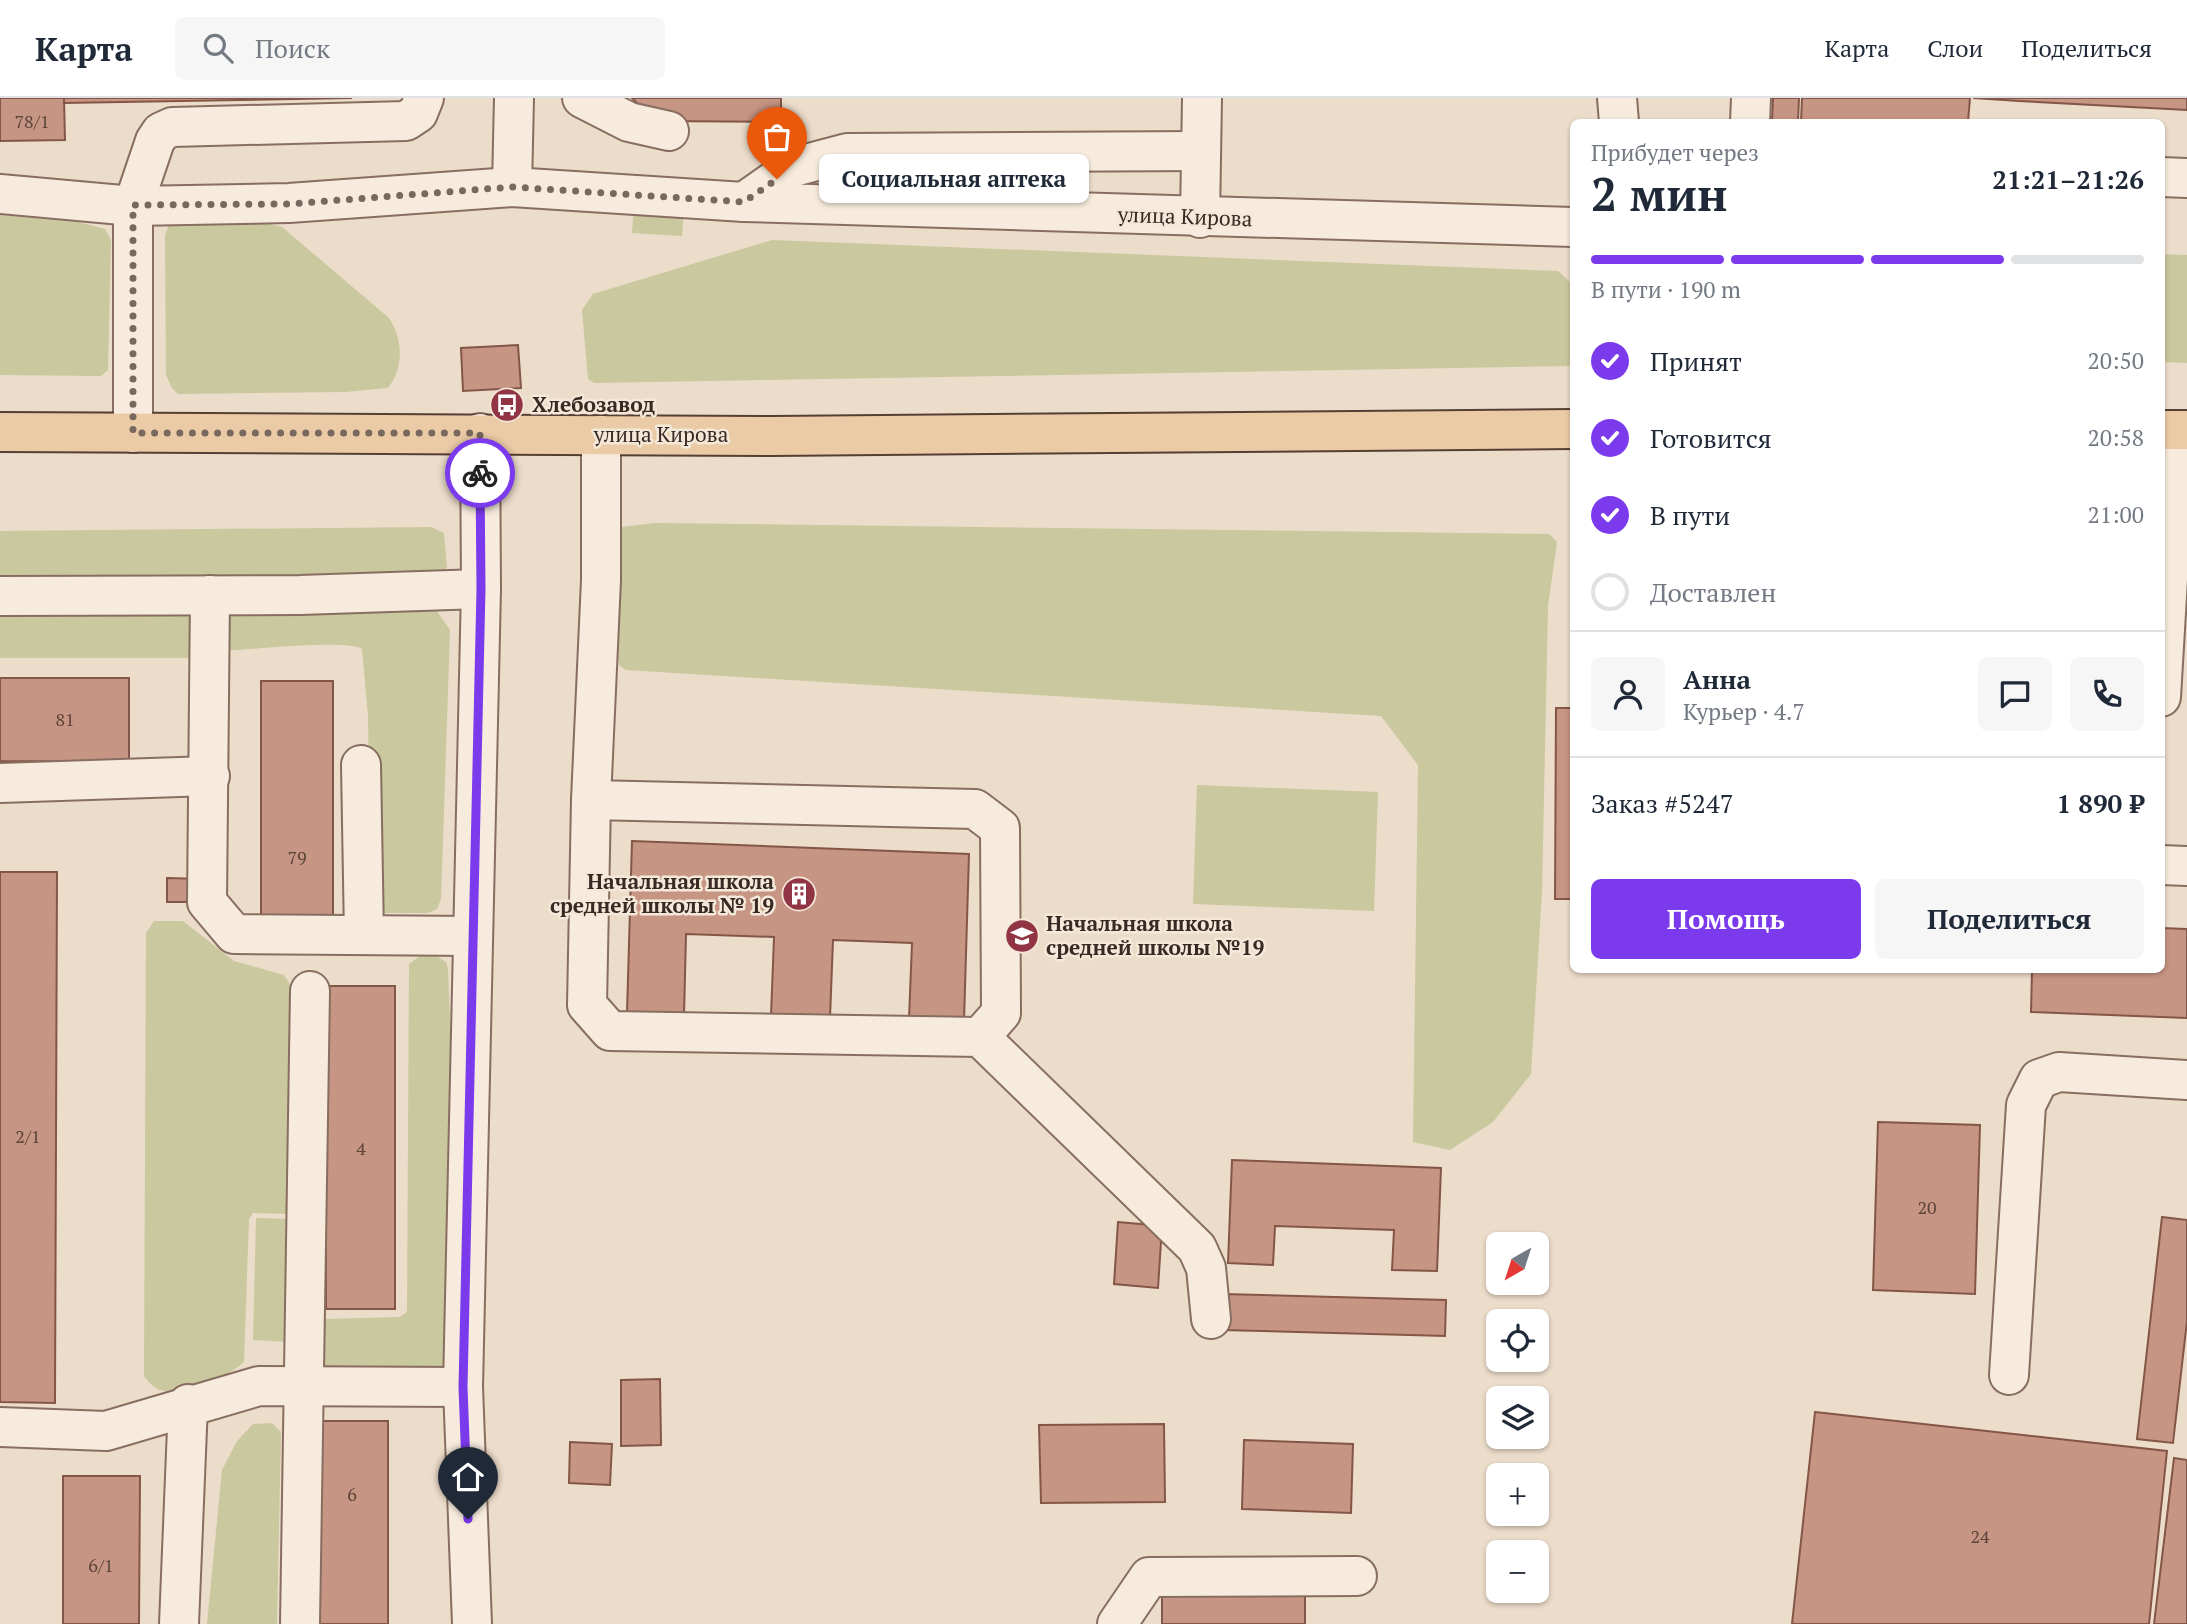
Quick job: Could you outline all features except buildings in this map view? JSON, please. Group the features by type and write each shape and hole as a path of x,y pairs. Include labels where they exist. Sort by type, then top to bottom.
{"main road":[{"name":"улица Кирова","path":"0,432 601,435 1570,429"}],"street":[{"path":"133,433 133,205 155,141 161,132 172,127 406,121 418,113 424,98"},
{"path":"512,187 514,98"},
{"path":"582,98 629,122 669,131"},
{"path":"1200,218 1202,98"},
{"path":"1617,98 1619,119"},
{"path":"1750,119 1751,98"},
{"path":"744,202 794,167 847,153 1201,151"},
{"path":"2165,177 2187,178"},
{"name":"улица Кирова","path":"0,194 133,205 289,204 512,187 744,202 1200,218 1570,227"},
{"path":"2165,629 2177,430"},
{"path":"472,1624 463,1387 481,589 480,433"},
{"path":"601,435 601,580 591,800 587,1005 610,1031 980,1037 1197,1248 1206,1268 1211,1319"},
{"path":"0,596 481,589"},
{"path":"210,594 207,902 234,934 473,936"},
{"path":"361,765 364,935"},
{"path":"0,783 210,776"},
{"path":"591,800 975,809 1000,828 1001,1013 980,1037"},
{"path":"2165,865 2187,866"},
{"path":"300,1624 310,991"},
{"path":"2009,1375 2025,1105 2039,1079 2059,1072 2187,1080"},
{"path":"0,1427 106,1431 259,1386 463,1387"},
{"path":"179,1624 188,1405"},
{"path":"1117,1624 1149,1577 1357,1576"}],"green space":[{"path":"634,204 684,207 682,236 632,233"},
{"path":"0,215 78,222 105,229 111,240 108,370 101,376 0,375"},
{"path":"262,222 282,227 389,318 397,335 400,353 397,371 388,388 345,392 178,394 172,388 166,375 165,235 169,225"},
{"path":"772,240 1558,271 1570,282 1570,366 594,383 588,379 582,310 593,294"},
{"path":"2165,254 2187,255 2187,363 2165,362"},
{"path":"655,523 1549,534 1557,542 1548,606 1542,892 1531,1074 1493,1122 1450,1150 1413,1142 1418,765 1381,716 626,670 620,666 617,657 616,537 622,527"},
{"path":"431,527 444,533 447,568 437,575 0,583 0,531"},
{"path":"0,607 189,607 196,615 190,658 0,658"},
{"path":"434,607 450,630 441,899 437,909 428,913 381,913 371,899 368,716 362,649 353,646 318,645 222,651 222,608"},
{"path":"1197,785 1378,792 1374,911 1193,904"},
{"path":"154,921 183,921 234,961 284,975 293,989 289,1211 286,1214 253,1213 249,1219 244,1362 202,1386 176,1392 156,1388 144,1376 146,933"},
{"path":"420,956 438,957 446,962 448,969 454,1123 444,1372 324,1372 316,1327 324,1319 400,1317 407,1312 409,964"},
{"path":"256,1218 293,1219 289,1342 253,1340"},
{"path":"272,1423 281,1432 277,1624 207,1624 222,1470 237,1441 253,1424"}],"way so far":[{"path":"480,473 480,433 133,433 133,205 289,204 512,187 744,202 777,179"}],"place":[{"name":"Социальная аптека","path":"777,179"},
{"name":"Хлебoзавод","path":"507,405"},
{"name":"Начальная школа средней школы № 19","path":"799,894"},
{"name":"Начальная школа средней школы №19","path":"1022,936"}],"route":[{"path":"468,1519 463,1387 481,589 480,473"}]}
